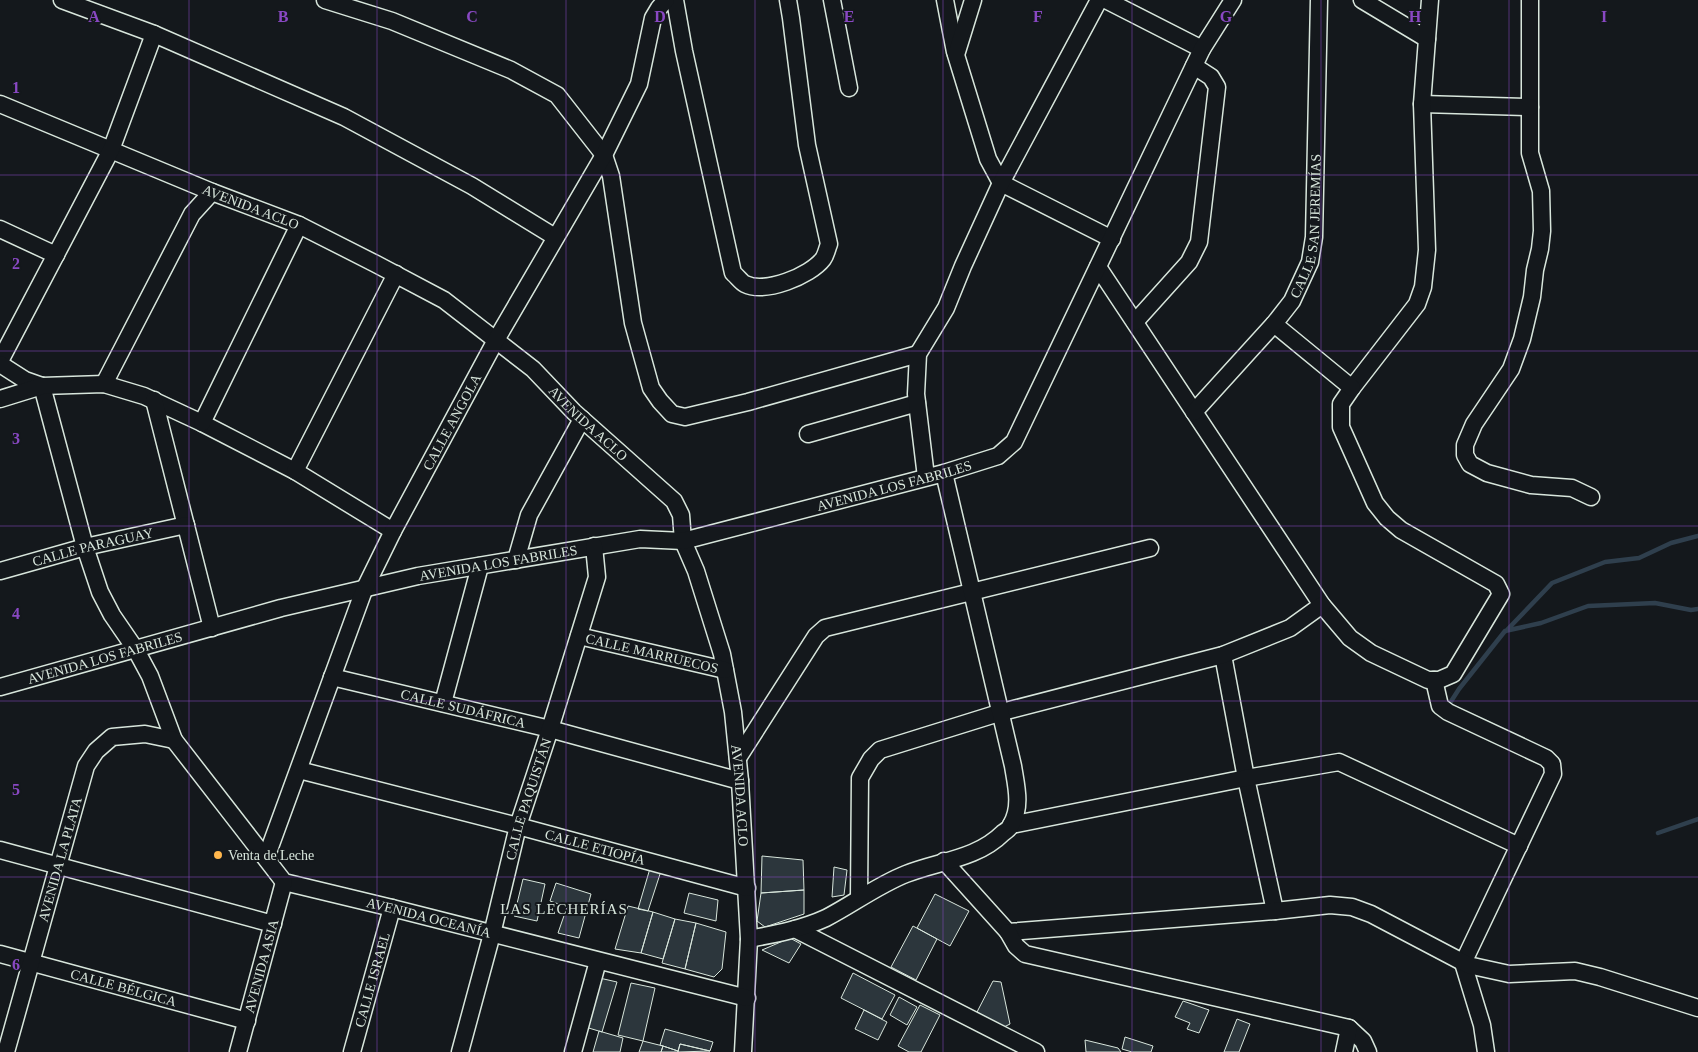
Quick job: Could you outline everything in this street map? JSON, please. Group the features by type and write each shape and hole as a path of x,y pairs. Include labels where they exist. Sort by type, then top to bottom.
{"street":[{"path":"62,0 154,34 344,117 472,186 555,237"},
{"path":"326,0 392,21 511,70 557,95 604,155 611,176 632,322 651,388 660,402 672,414 685,417 859,372 918,354"},
{"name":"CALLE ANGOLA","path":"266,858 364,590 393,531 496,340 604,155 639,84 653,18 666,0"},
{"path":"675,0 684,51 733,273 744,284 758,287 784,282 808,274 824,258 829,244 807,145 788,0"},
{"path":"832,0 849,88"},
{"path":"945,0 956,55 988,158 1001,183 1112,239"},
{"path":"956,55 973,0"},
{"path":"926,478 916,403 918,354 946,308 1001,183 1100,0"},
{"path":"1106,0 1202,49"},
{"path":"1233,0 1202,49 1098,266 1322,605 1350,638 1371,653 1428,680 1440,680 1453,674 1501,594 1496,584 1401,530 1388,518 1375,503 1341,427 1341,404 1417,304 1423,287 1427,250 1422,104 1430,0"},
{"name":"CALLE SAN JEREMÍAS","path":"1194,412 1274,324 1292,301 1310,262 1314,237 1319,0"},
{"path":"1362,0 1427,39"},
{"path":"1530,0 1530,153 1541,190 1542,231 1540,249 1534,270 1532,297 1522,339 1511,369 1474,424 1464,445 1465,455 1470,464 1488,473 1531,485 1572,488 1591,497"},
{"path":"42,386 25,380 0,362 111,150 154,34"},
{"path":"1135,322 1189,262 1199,242 1217,88 1211,77 1194,66"},
{"name":"AVENIDA ACLO","path":"0,104 299,226 444,300 533,369 582,419 674,501 681,515 683,541 696,571 722,654 733,712 740,781 749,939 743,1052"},
{"path":"1422,104 1530,107"},
{"path":"104,384 192,214 212,192"},
{"path":"202,423 299,226"},
{"path":"0,229 56,255"},
{"name":"AVENIDA LOS FABRILES","path":"0,687 281,608 418,576 640,539 683,541 926,478 998,456 1014,442 1098,266"},
{"path":"295,471 396,274"},
{"path":"1274,324 1352,388"},
{"path":"0,399 42,386 104,384 144,396 202,423 295,471 393,531"},
{"path":"42,386 85,547 100,592 150,676 174,740 284,882"},
{"path":"154,400 212,628"},
{"path":"808,434 916,403"},
{"path":"516,560 529,514 582,419"},
{"path":"944,473 1002,712 1018,801 1021,810 1037,820"},
{"name":"CALLE PARAGUAY","path":"0,571 85,547 186,525"},
{"name":"CALLE PAQUISTÁN","path":"460,1052 492,934 518,826 597,577 594,546"},
{"path":"738,758 816,636 825,628 1150,548"},
{"path":"443,703 480,566"},
{"path":"859,898 860,778 871,759 880,750 1002,712 1223,655 1290,628 1322,605"},
{"name":"CALLE MARRUECOS","path":"579,636 725,670"},
{"path":"1223,655 1246,778 1275,911"},
{"name":"CALLE SUDÁFRICA","path":"332,677 550,729 740,781"},
{"path":"1434,680 1440,706 1448,712 1546,758 1552,764 1553,774 1463,963 1482,1025 1486,1052"},
{"name":"AVENIDA LA PLATA","path":"6,1052 86,766 96,751 112,737 145,734 174,740"},
{"path":"1011,825 1246,778 1339,762 1519,846"},
{"name":"CALLE ETIOPÍA","path":"299,770 518,826 747,888"},
{"path":"749,939 795,929 825,918 906,874 944,861 971,855 996,840 1011,825 1018,801"},
{"path":"0,850 273,924"},
{"path":"944,861 1008,932 1016,946 1025,954 1349,1028 1363,1041 1368,1052"},
{"name":"AVENIDA OCEANÍA","path":"284,882 747,998"},
{"name":"AVENIDA ASIA","path":"238,1052 284,882"},
{"path":"1008,932 1330,905 1352,907 1371,914 1468,965 1509,974 1575,971 1698,1008"},
{"name":"CALLE ISRAEL","path":"352,1052 392,908"},
{"path":"795,929 1036,1052"},
{"name":"CALLE BÉLGICA","path":"0,954 247,1021"},
{"path":"573,1052 598,960"},
{"path":"1344,1052 1349,1028"}],"building":[{"path":"762,856 803,860 804,890 761,893"},
{"path":"651,865 662,868 648,911 638,909"},
{"path":"834,867 847,870 844,895 832,897"},
{"path":"523,879 545,884 537,921 514,916"},
{"path":"556,883 591,894 579,938 558,933 567,907 550,901"},
{"path":"804,890 804,914 765,927 757,921 761,893"},
{"path":"689,893 718,900 716,921 684,913"},
{"path":"935,894 969,911 950,946 917,928"},
{"path":"628,906 653,912 641,953 615,949"},
{"path":"653,912 675,919 663,959 641,953"},
{"path":"675,919 696,923 685,969 662,963"},
{"path":"696,923 726,932 722,969 714,977 685,969"},
{"path":"913,926 937,939 916,980 891,967"},
{"path":"790,938 801,944 789,963 762,950"},
{"path":"853,973 895,995 882,1019 841,998"},
{"path":"595,977 617,982 602,1032 582,1026"},
{"path":"993,981 1001,982 1010,1024 1004,1027 977,1012"},
{"path":"631,983 655,988 643,1041 618,1035"},
{"path":"899,997 917,1007 907,1025 890,1015"},
{"path":"1183,1001 1209,1010 1199,1033 1187,1029 1190,1023 1175,1017"},
{"path":"920,1005 940,1015 921,1052 909,1052 898,1046"},
{"path":"864,1010 887,1022 878,1040 855,1029"},
{"path":"1237,1019 1250,1024 1239,1052 1224,1052"},
{"path":"665,1029 713,1042 710,1051 680,1044 678,1051 660,1045"},
{"path":"599,1031 623,1038 620,1052 593,1052"},
{"path":"1125,1037 1153,1046 1151,1052 1132,1052 1122,1049"},
{"path":"1085,1040 1118,1048 1121,1052 1086,1052"},
{"path":"643,1041 663,1046 661,1052 639,1052"},
{"path":"680,1044 710,1051 678,1052"},
{"path":"663,1046 678,1051 678,1052 661,1052"}],"waterway":[{"path":"1506,631 1552,583 1605,562 1639,558 1671,543 1698,536"},
{"path":"1450,703 1505,631 1541,623 1588,606 1655,603 1691,610 1698,609"},
{"path":"1658,833 1698,819"}],"place":[{"name":"Venta de Leche","path":"218,855"}],"district":[{"name":"LAS LECHERÍAS","path":"564,909"}]}
